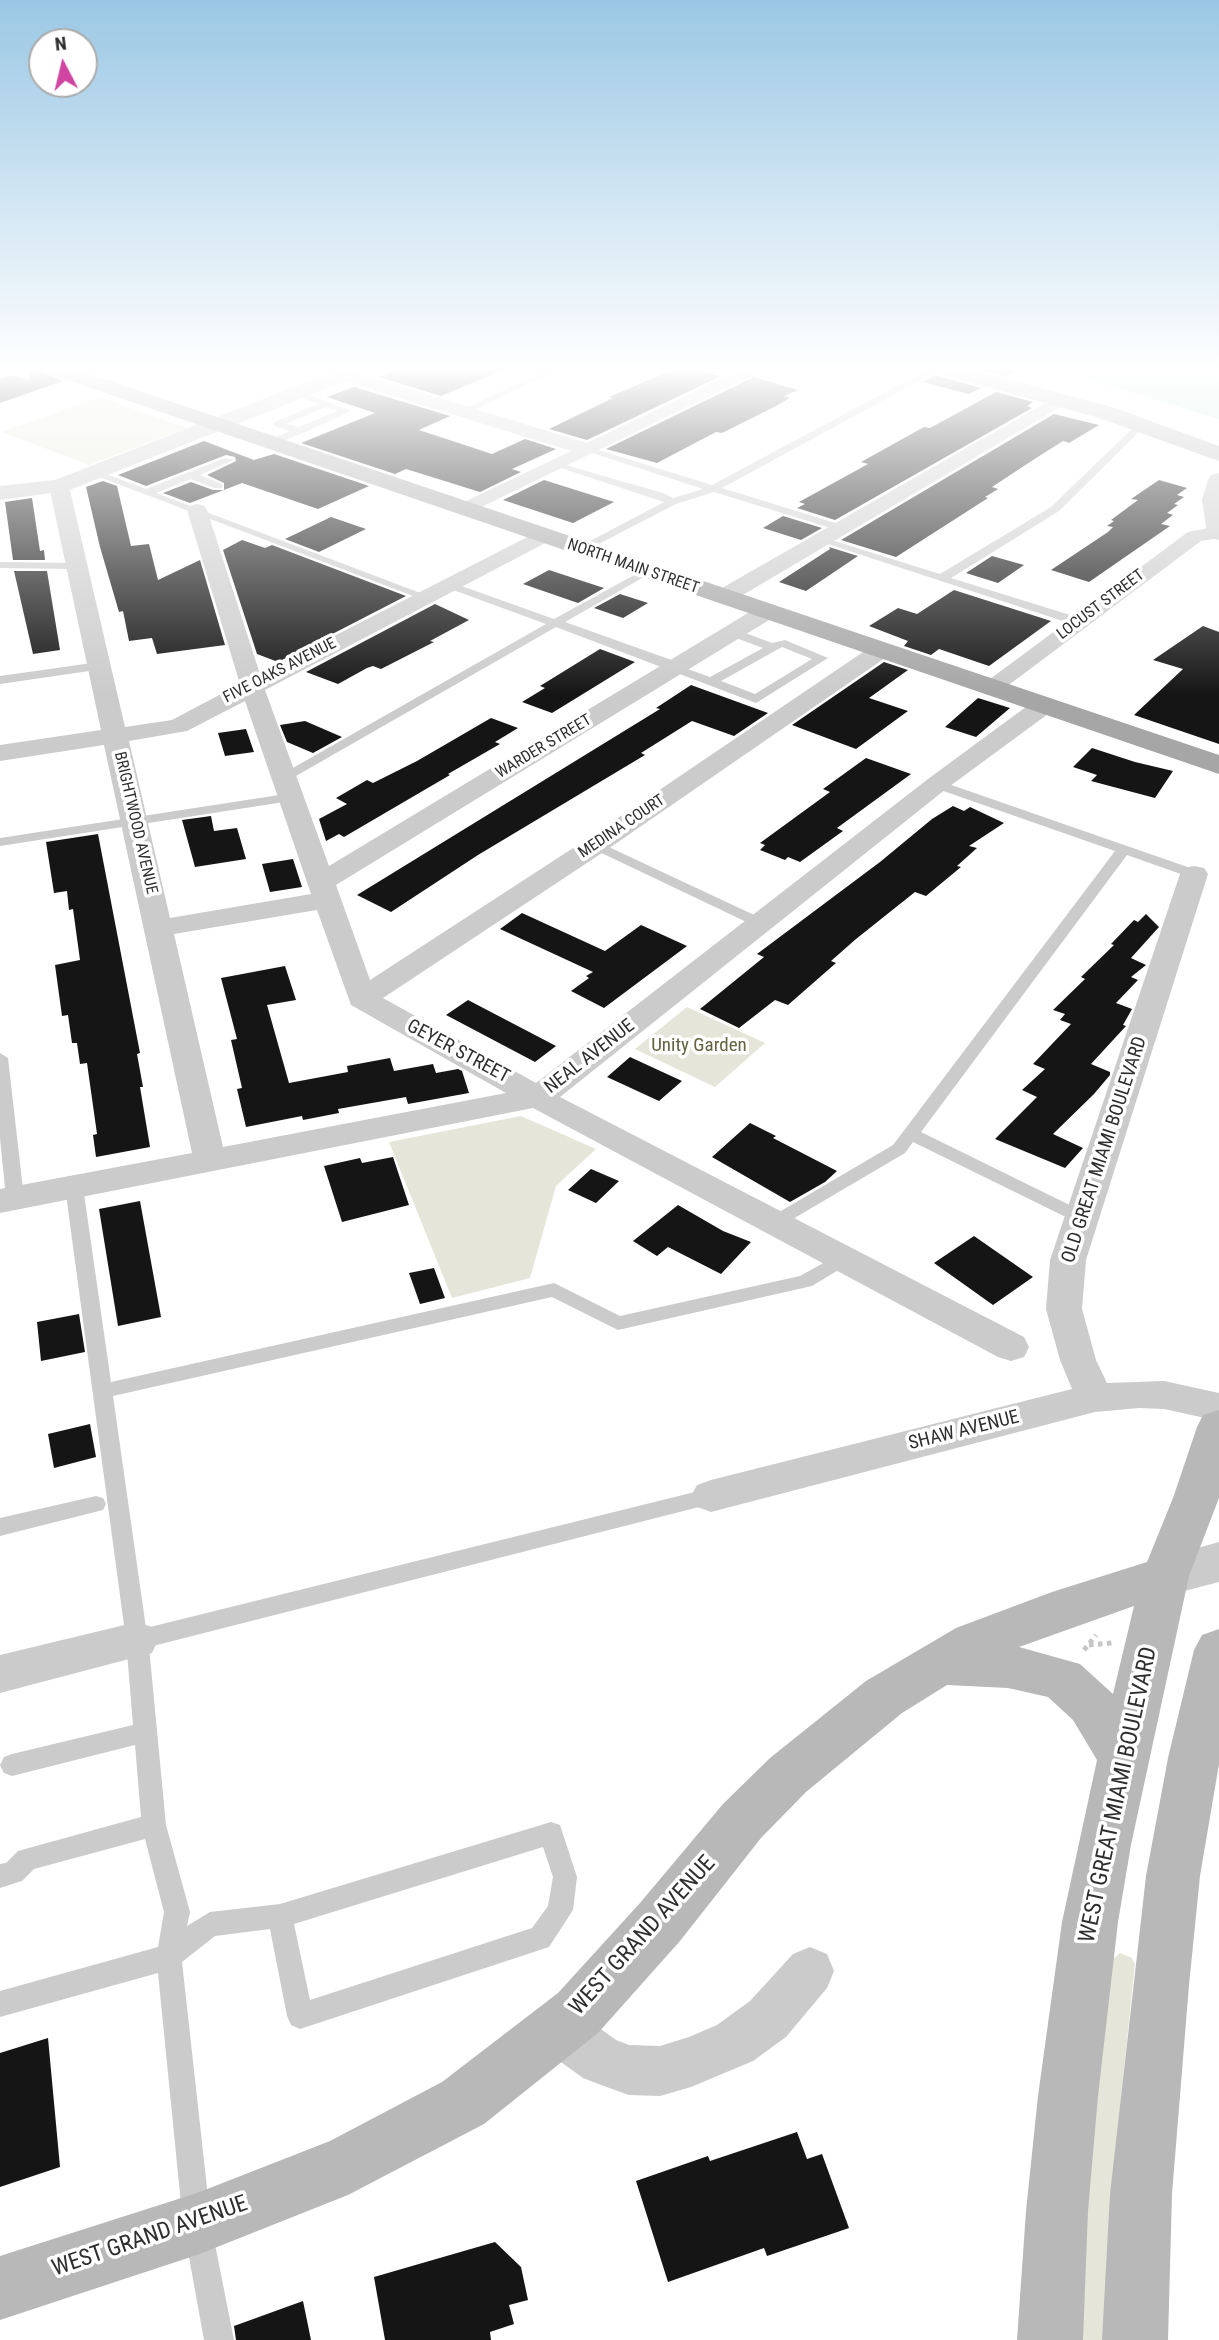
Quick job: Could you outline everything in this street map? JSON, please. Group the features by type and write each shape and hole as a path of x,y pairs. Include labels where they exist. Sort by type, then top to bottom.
{"main road":[{"name":"NORTH MAIN STREET","path":"368,476 1219,765"},
{"name":"WEST GREAT MIAMI BOULEVARD","path":"1049,2340 1057,2211 1082,1990 1104,1845 1166,1577 1196,1499 1219,1427"},
{"name":"WEST GRAND AVENUE","path":"0,2288 197,2224 348,2164 463,2103 558,2029 602,1989 742,1821 788,1775 884,1697 973,1643 1016,1625 1166,1577"},
{"path":"1135,2340 1141,2194 1173,1876 1194,1758 1219,1650"},
{"path":"938,1663 1008,1666 1062,1679 1091,1704 1108,1728 1124,1762"}],"street":[{"path":"0,493 59,486 85,476"},
{"path":"465,509 534,476"},
{"path":"723,597 929,476"},
{"path":"1219,480 1214,500 1219,532"},
{"name":"BRIGHTWOOD AVENUE","path":"59,486 210,1160"},
{"path":"197,510 253,685 362,999"},
{"name":"LOCUST STREET","path":"989,688 1195,536 1219,532"},
{"name":"FIVE OAKS AVENUE","path":"0,753 178,726 544,536"},
{"name":"WARDER STREET","path":"158,928 325,891 675,667 766,612"},
{"name":"MEDINA COURT","path":"362,999 596,845 880,651"},
{"name":"NEAL AVENUE","path":"8,1200 538,1097 762,924 937,784 1043,706"},
{"name":"OLD GREAT MIAMI BOULEVARD","path":"1095,1398 1078,1360 1064,1309 1068,1260 1199,887"},
{"name":"GEYER STREET","path":"362,999 538,1097 1011,1347"},
{"name":"SHAW AVENUE","path":"711,1496 1095,1398 1139,1394 1219,1406"},
{"name":"WEST GRAND AVENUE","path":"1166,1577 1219,1562"},
{"path":"0,1674 137,1640"},
{"path":"558,2029 601,2060 629,2070 660,2071 691,2062 735,2043 768,2019 810,1971"}],"lane":[{"path":"103,476 425,597"},
{"path":"148,492 187,476"},
{"path":"193,476 218,486"},
{"path":"598,476 659,495 672,502"},
{"path":"669,476 841,528"},
{"path":"582,549 672,502 711,490 737,476"},
{"path":"942,578 1055,509 1089,476"},
{"path":"821,540 1079,622"},
{"path":"0,565 77,566"},
{"path":"0,842 135,822 288,787 647,571"},
{"path":"449,585 675,667 710,682 756,699 822,658 780,643 710,682"},
{"path":"732,632 772,648"},
{"path":"0,680 100,666"},
{"path":"806,668 838,679"},
{"path":"937,784 1123,851 1199,887"},
{"path":"596,845 762,924"},
{"path":"775,1223 899,1149 1123,851"},
{"path":"0,1058 8,1200"},
{"path":"910,1134 1082,1218"},
{"path":"74,1187 137,1640 154,1825 177,1912 169,1957 197,2224 219,2340"},
{"path":"102,1391 554,1290 618,1322 805,1281 843,1258"},
{"path":"137,1640 711,1496"},
{"path":"0,1527 96,1504"},
{"path":"12,1765 146,1732"},
{"path":"0,1876 13,1873 27,1859 154,1825"},
{"path":"0,2004 169,1957 210,1924 280,1916 551,1833 565,1877 560,1910 540,1938 300,2016 280,1916"}],"path":[{"path":"1076,1660 1102,1627"},
{"path":"1088,1645 1126,1642"}],"green space":[{"name":"Unity Garden","path":"687,1007 765,1043 715,1087 635,1049"},
{"path":"521,1116 596,1149 556,1186 530,1278 452,1298 389,1142"},
{"path":"1120,1953 1132,1958 1135,1964 1111,2194 1104,2340 1078,2340 1087,2188 1113,1959"}],"building":[{"path":"121,476 171,476 146,486"},
{"path":"210,476 340,476 369,486 318,509 242,483 224,490 224,483"},
{"path":"429,476 512,476 480,492"},
{"path":"846,476 912,476 835,520 797,508 805,504 799,502"},
{"path":"949,476 1008,476 992,487 998,489 985,497 988,498 896,557 841,540"},
{"path":"544,480 614,502 573,523 503,500"},
{"path":"1159,480 1187,488 1177,495 1184,497 1174,504 1178,505 1167,513 1173,515 1161,524 1170,526 1089,582 1051,570 1108,532 1113,527 1107,526 1114,521 1111,520 1138,500 1131,499"},
{"path":"103,481 117,486 131,546 149,544 158,580 200,560 225,645 157,654 152,638 129,641 123,611 119,612 100,547 86,487"},
{"path":"191,482 213,490 224,490 190,503 163,493"},
{"path":"32,498 40,551 44,550 45,560 13,560 5,502"},
{"path":"783,516 822,528 801,540 763,528"},
{"path":"331,517 366,529 319,552 285,539"},
{"path":"242,540 265,548 272,545 406,596 278,662 257,654 223,550"},
{"path":"829,547 858,556 806,591 779,582 830,549"},
{"path":"992,556 1024,565 998,583 966,573"},
{"path":"549,570 604,588 578,603 523,584"},
{"path":"14,571 47,571 60,650 33,654"},
{"path":"954,590 1051,621 989,666 939,649 931,655 904,646 908,641 869,626 898,608 917,614"},
{"path":"620,594 648,603 623,618 594,608"},
{"path":"435,604 469,620 430,641 434,642 381,669 373,666 367,668 338,684 306,672"},
{"path":"1203,626 1219,632 1219,744 1134,715 1183,669 1153,660"},
{"path":"600,649 635,662 552,713 522,702 545,688 540,686"},
{"path":"884,662 908,670 869,698 908,711 856,749 792,725"},
{"path":"691,685 768,713 734,736 692,721 641,753 645,755 478,855 391,912 357,895 660,709 656,708"},
{"path":"978,698 1010,708 976,737 945,727"},
{"path":"491,718 518,728 495,742 500,744 448,774 450,775 344,837 339,834 326,841 319,819 347,804 336,798 367,780 373,783 417,761"},
{"path":"305,721 342,737 313,753 287,742 280,725"},
{"path":"246,729 254,752 225,756 218,733"},
{"path":"1092,748 1173,771 1155,798 1091,781 1097,775 1073,767"},
{"path":"866,758 911,774 837,828 843,831 800,862 788,857 785,860 760,850 765,845 760,843 830,792 823,789"},
{"path":"953,806 964,811 970,807 1004,823 969,846 977,848 957,866 961,867 926,896 915,892 856,939 831,961 836,963 788,1005 775,1000 739,1028 700,1009 764,957 757,954 880,862 932,819"},
{"path":"211,816 214,831 237,828 246,859 195,867 182,820"},
{"path":"98,834 140,1053 137,1054 143,1087 140,1087 150,1147 96,1157 93,1135 97,1134 87,1063 80,1064 77,1043 72,1043 68,1015 62,1016 55,965 80,960 73,909 69,910 67,891 54,893 46,842"},
{"path":"293,859 302,887 270,892 262,864"},
{"path":"522,913 605,951 641,925 687,946 604,1008 571,991 593,972 500,929"},
{"path":"1146,914 1159,927 1131,958 1146,965 1131,977 1138,980 1116,1003 1132,1009 1123,1025 1126,1026 1091,1064 1110,1072 1110,1075 1053,1134 1083,1148 1065,1168 995,1139 1037,1097 1022,1090 1045,1069 1033,1064 1071,1024 1060,1020 1065,1014 1053,1010 1085,979 1081,977 1114,945 1111,944 1134,920 1138,922"},
{"path":"285,966 296,1000 267,1005 289,1083 348,1072 347,1066 390,1058 394,1071 433,1064 436,1073 458,1069 462,1071 469,1093 408,1104 406,1097 338,1109 339,1113 303,1120 302,1116 246,1127 237,1089 242,1088 231,1040 237,1039 221,978"},
{"path":"468,1000 556,1046 535,1062 446,1015"},
{"path":"630,1057 682,1081 659,1101 607,1077"},
{"path":"750,1123 837,1171 825,1182 790,1202 712,1157"},
{"path":"393,1157 409,1205 342,1222 324,1166 360,1158 362,1163"},
{"path":"591,1169 619,1181 596,1203 568,1190"},
{"path":"140,1201 161,1317 118,1326 99,1209"},
{"path":"678,1205 723,1231 751,1242 721,1274 668,1247 657,1256 633,1241"},
{"path":"974,1236 1033,1277 993,1305 934,1263"},
{"path":"434,1268 445,1298 420,1304 409,1273"},
{"path":"79,1314 85,1352 41,1361 37,1322"},
{"path":"90,1424 96,1457 54,1468 48,1434"},
{"path":"48,2038 60,2167 0,2187 0,2053"},
{"path":"797,2132 807,2159 822,2154 849,2228 767,2256 764,2248 668,2282 636,2181 708,2156 710,2161"},
{"path":"495,2242 521,2267 528,2300 509,2305 514,2324 490,2332 491,2340 385,2340 374,2277"},
{"path":"303,2301 311,2340 236,2340 234,2326"}]}
